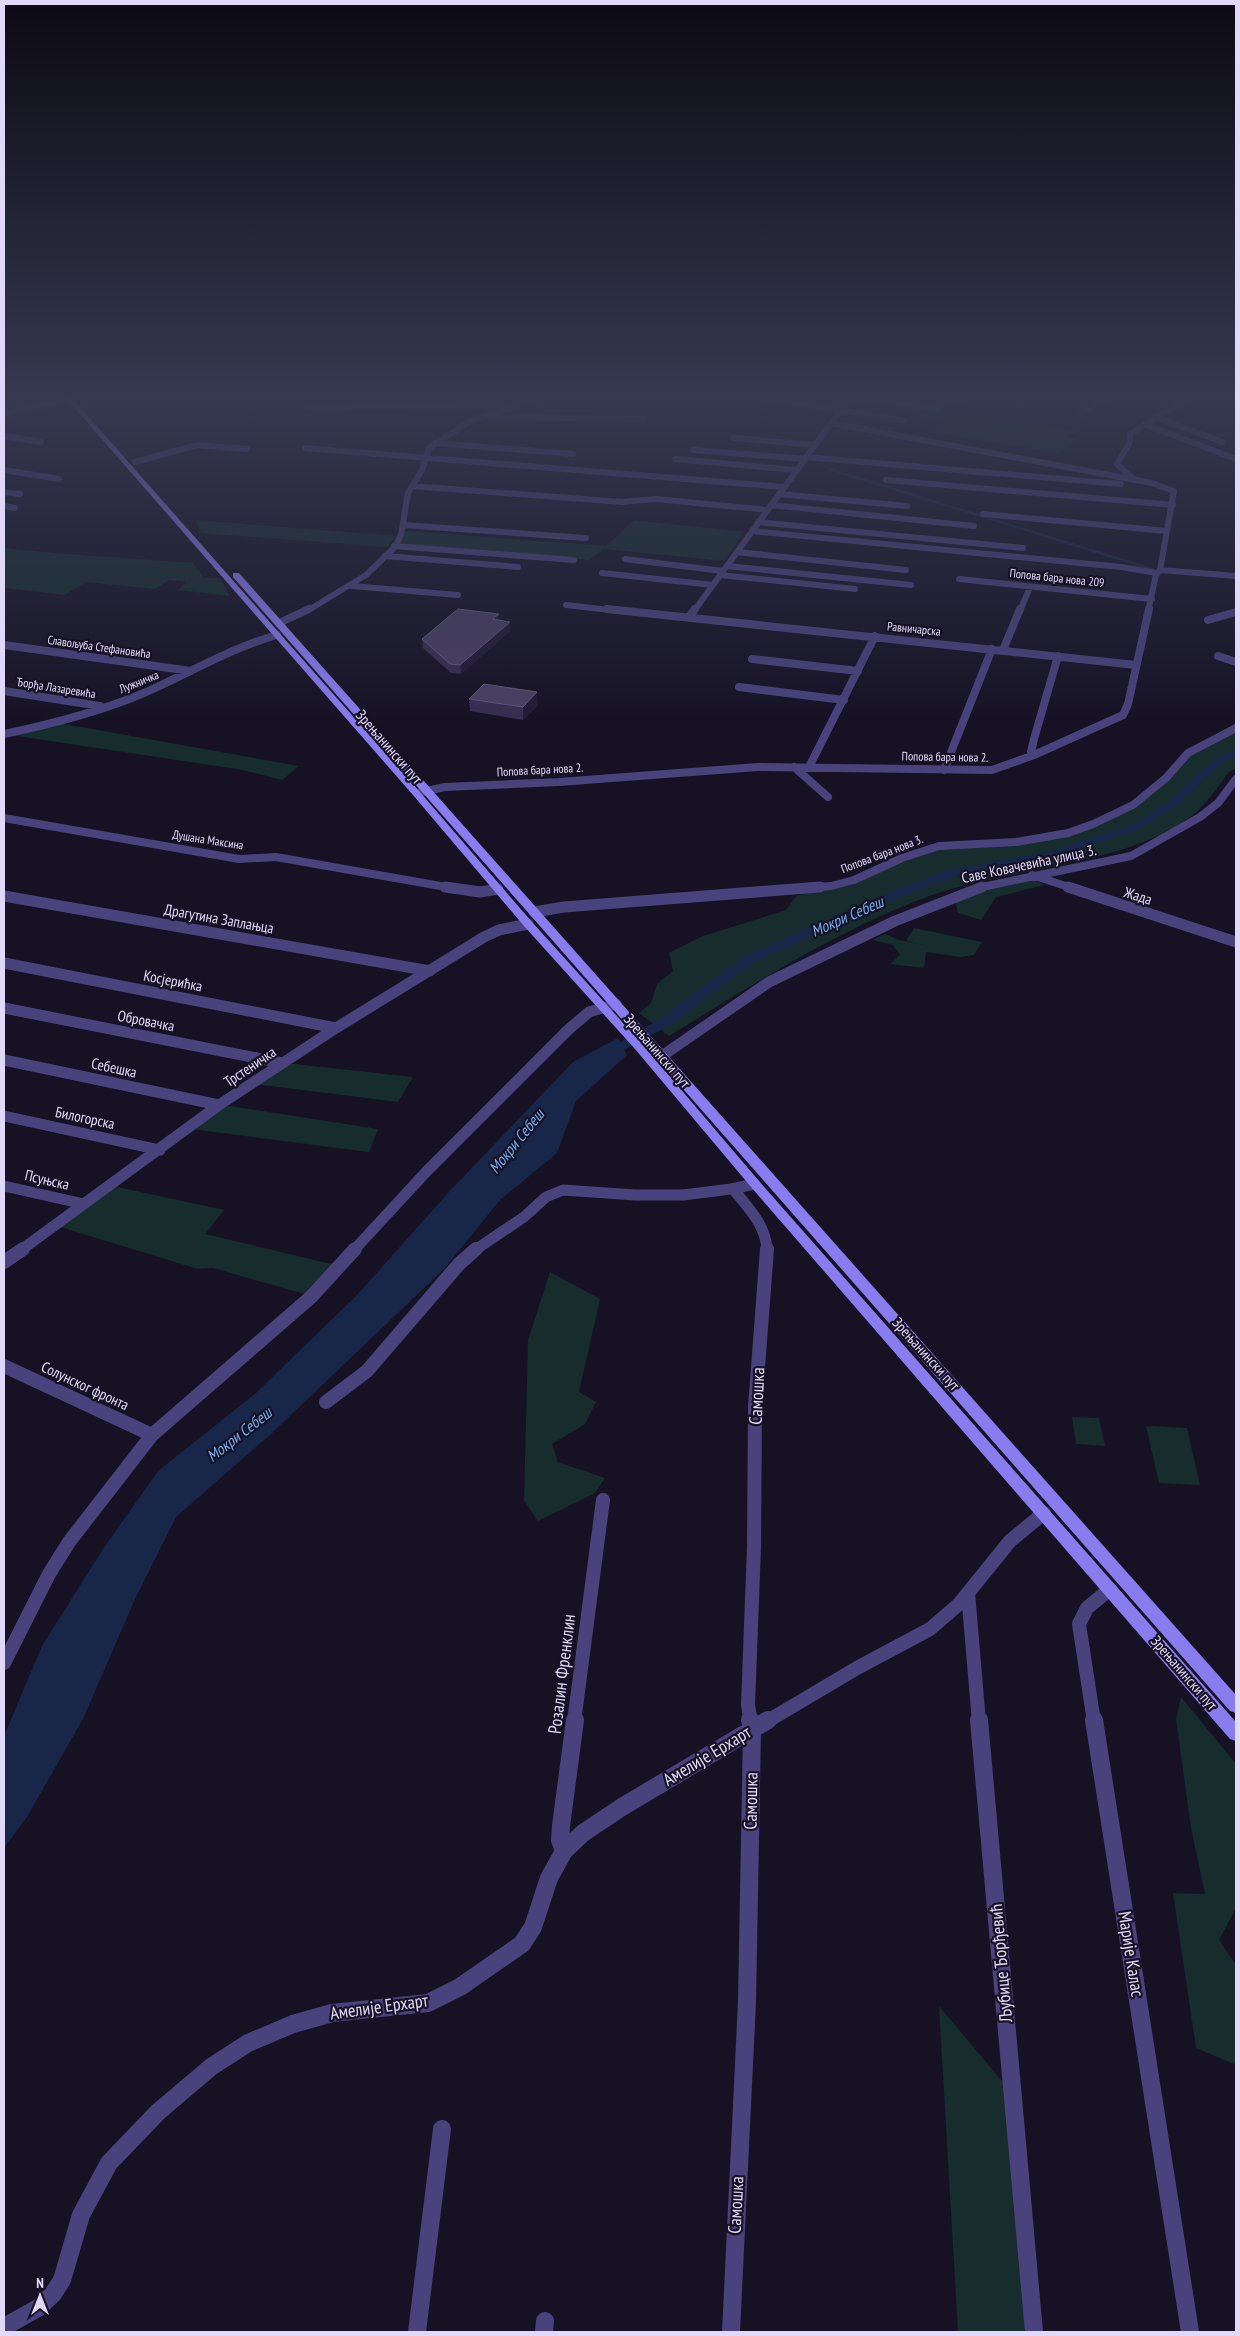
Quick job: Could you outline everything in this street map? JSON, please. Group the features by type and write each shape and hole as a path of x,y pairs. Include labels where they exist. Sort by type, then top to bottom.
{"main road":[{"name":"Зрењанински пут","path":"163,506 277,635 534,912 616,1004 629,1028"},
{"path":"175,506 210,546"},
{"name":"Зрењанински пут","path":"228,566 279,623 421,792 528,924 603,1008 629,1028 644,1044 755,1184 1044,1512 1236,1734"},
{"name":"Зрењанински пут","path":"644,1044 662,1056 1236,1706"}],"street":[{"path":"4,506 15,508"},
{"path":"279,623 310,609 352,586 385,556 401,536 406,506"},
{"path":"742,506 974,526"},
{"name":"Попова бара нова 2.","path":"421,792 445,787 558,782 744,768 998,770 1123,715 1128,704 1173,506"},
{"path":"689,617 769,508"},
{"path":"983,514 1167,531"},
{"path":"758,522 1023,548"},
{"path":"403,525 586,538"},
{"path":"752,531 1159,572 1236,576"},
{"path":"394,546 574,560"},
{"path":"737,552 906,570"},
{"path":"385,556 518,567"},
{"path":"625,560 911,585"},
{"path":"723,570 855,589 860,580"},
{"path":"602,573 712,585"},
{"name":"Попова бара нова 209","path":"959,579 1152,599"},
{"path":"352,586 458,595"},
{"path":"1003,650 1030,587"},
{"name":"Равничарска","path":"566,605 875,636 1136,665"},
{"path":"1208,620 1236,612"},
{"name":"Лужничка","path":"4,734 105,707 144,693 247,644 277,635"},
{"path":"809,768 875,636"},
{"name":"Славољуба Стефановића","path":"4,645 191,671"},
{"path":"944,770 992,649"},
{"path":"1034,755 1031,752 1034,739 1058,656"},
{"path":"1218,656 1236,662"},
{"path":"752,659 858,672"},
{"path":"739,687 844,700"},
{"name":"Ђорђа Лазаревића","path":"4,691 105,707"},
{"name":"Попова бара нова 3.","path":"534,912 564,907 831,886 854,880 902,858 939,846 994,844 1068,833 1114,815 1133,805 1166,778 1188,753 1236,728"},
{"path":"794,767 828,797"},
{"name":"Саве Ковачевића улица 3.","path":"662,1056 750,994 801,966 950,898 977,888 1131,856 1200,817 1218,803 1236,779"},
{"name":"Душана Максина","path":"4,818 239,859 279,858 468,891 480,892 498,889"},
{"name":"Жада","path":"1032,876 1236,942"},
{"name":"Драгутина Заплањца","path":"4,896 430,971"},
{"name":"Трстеничка","path":"4,1262 160,1150 219,1105 336,1028 484,937 499,930 528,924"},
{"name":"Косјерићка","path":"4,963 336,1028"},
{"path":"4,1663 7,1649 69,1542 152,1435 311,1297 426,1172 562,1036 586,1014 616,1004"},
{"name":"Обровачка","path":"4,1008 282,1063"},
{"name":"Себешка","path":"4,1060 219,1105"},
{"name":"Билогорска","path":"4,1116 160,1150"},
{"path":"326,1402 367,1371 459,1264 480,1245 524,1217 546,1197 555,1192 563,1190 641,1197 734,1190 755,1184"},
{"name":"Псуњска","path":"4,1186 84,1204"},
{"name":"Самошка","path":"731,2332 747,2002 752,1730 748,1705 754,1547 755,1407 767,1259 766,1236 762,1226 734,1190"},
{"name":"Солунског фронта","path":"4,1366 152,1435"},
{"name":"Розалин Френклин","path":"564,1851 560,1840 561,1826 603,1500"},
{"name":"Амелије Ерхарт","path":"4,2327 38,2308 53,2294 62,2280 81,2215 109,2163 158,2112 211,2067 248,2043 270,2032 332,2013 428,2002 460,1988 522,1944 533,1927 549,1878 564,1851 583,1833 622,1807 857,1668 930,1629 947,1616 1010,1542 1044,1512"},
{"name":"Марије Калас","path":"1110,1589 1092,1602 1082,1613 1079,1624 1190,2332"},
{"name":"Љубице Ђорђевић","path":"968,1593 1034,2332"},
{"path":"417,2332 442,2128"}],"green space":[{"path":"195,520 395,536 387,547 201,533"},
{"path":"634,520 744,532 724,561 603,549 589,560 398,545 406,531 606,546"},
{"path":"4,548 193,563 204,578 220,578 230,596 178,590 186,582 169,580 155,589 86,582 65,595 4,588"},
{"path":"53,722 299,766 282,780 243,770 4,734"},
{"path":"1236,728 1236,768 1229,772 1196,812 1163,833 1133,846 1101,856 966,885 935,894 900,908 865,923 798,958 669,1036 639,1013 651,1003 657,984 673,971 669,953 703,936 786,910 796,896 854,880 921,851 1068,833 1133,805 1188,753"},
{"path":"1028,878 1045,885 996,897 981,920 958,913 955,900 973,892"},
{"path":"914,928 982,942 974,955 961,957 926,952 924,968 890,964 900,955 893,945 872,940 885,934 899,940 933,947 906,941"},
{"path":"286,1063 413,1077 398,1102 254,1084"},
{"path":"223,1105 378,1129 369,1152 191,1129"},
{"path":"113,1186 224,1210 205,1234 344,1267 315,1297 213,1268 198,1269 57,1226"},
{"path":"550,1272 600,1299 579,1392 596,1402 585,1424 552,1444 558,1462 605,1478 595,1493 538,1521 524,1500 528,1340"},
{"path":"1072,1417 1099,1418 1105,1446 1076,1444"},
{"path":"1146,1426 1187,1428 1200,1485 1159,1483"},
{"path":"1181,1697 1236,1764 1236,1908 1219,1940 1236,1965 1236,2065 1196,2048 1173,1893 1205,1894 1191,1828 1176,1719"},
{"path":"939,2006 1012,2093 1034,2332 958,2332"}],"water":[{"path":"618,1038 627,1055 576,1101 557,1153 500,1200 444,1269 271,1434 176,1517 135,1599 83,1719 27,1817 4,1848 4,1736 42,1646 103,1549 158,1471 256,1393 358,1294 448,1193 573,1062"}],"building":[{"path":"458,609 499,614 493,619 510,622 460,665 450,664 422,639"},
{"path":"484,684 537,692 523,707 469,699"}],"waterway":[{"path":"949,506 1152,569"},
{"name":"Мокри Себеш","path":"605,1055 665,1022 750,959 875,903 949,874 1048,855 1132,829 1171,805 1219,761 1236,752"}]}
